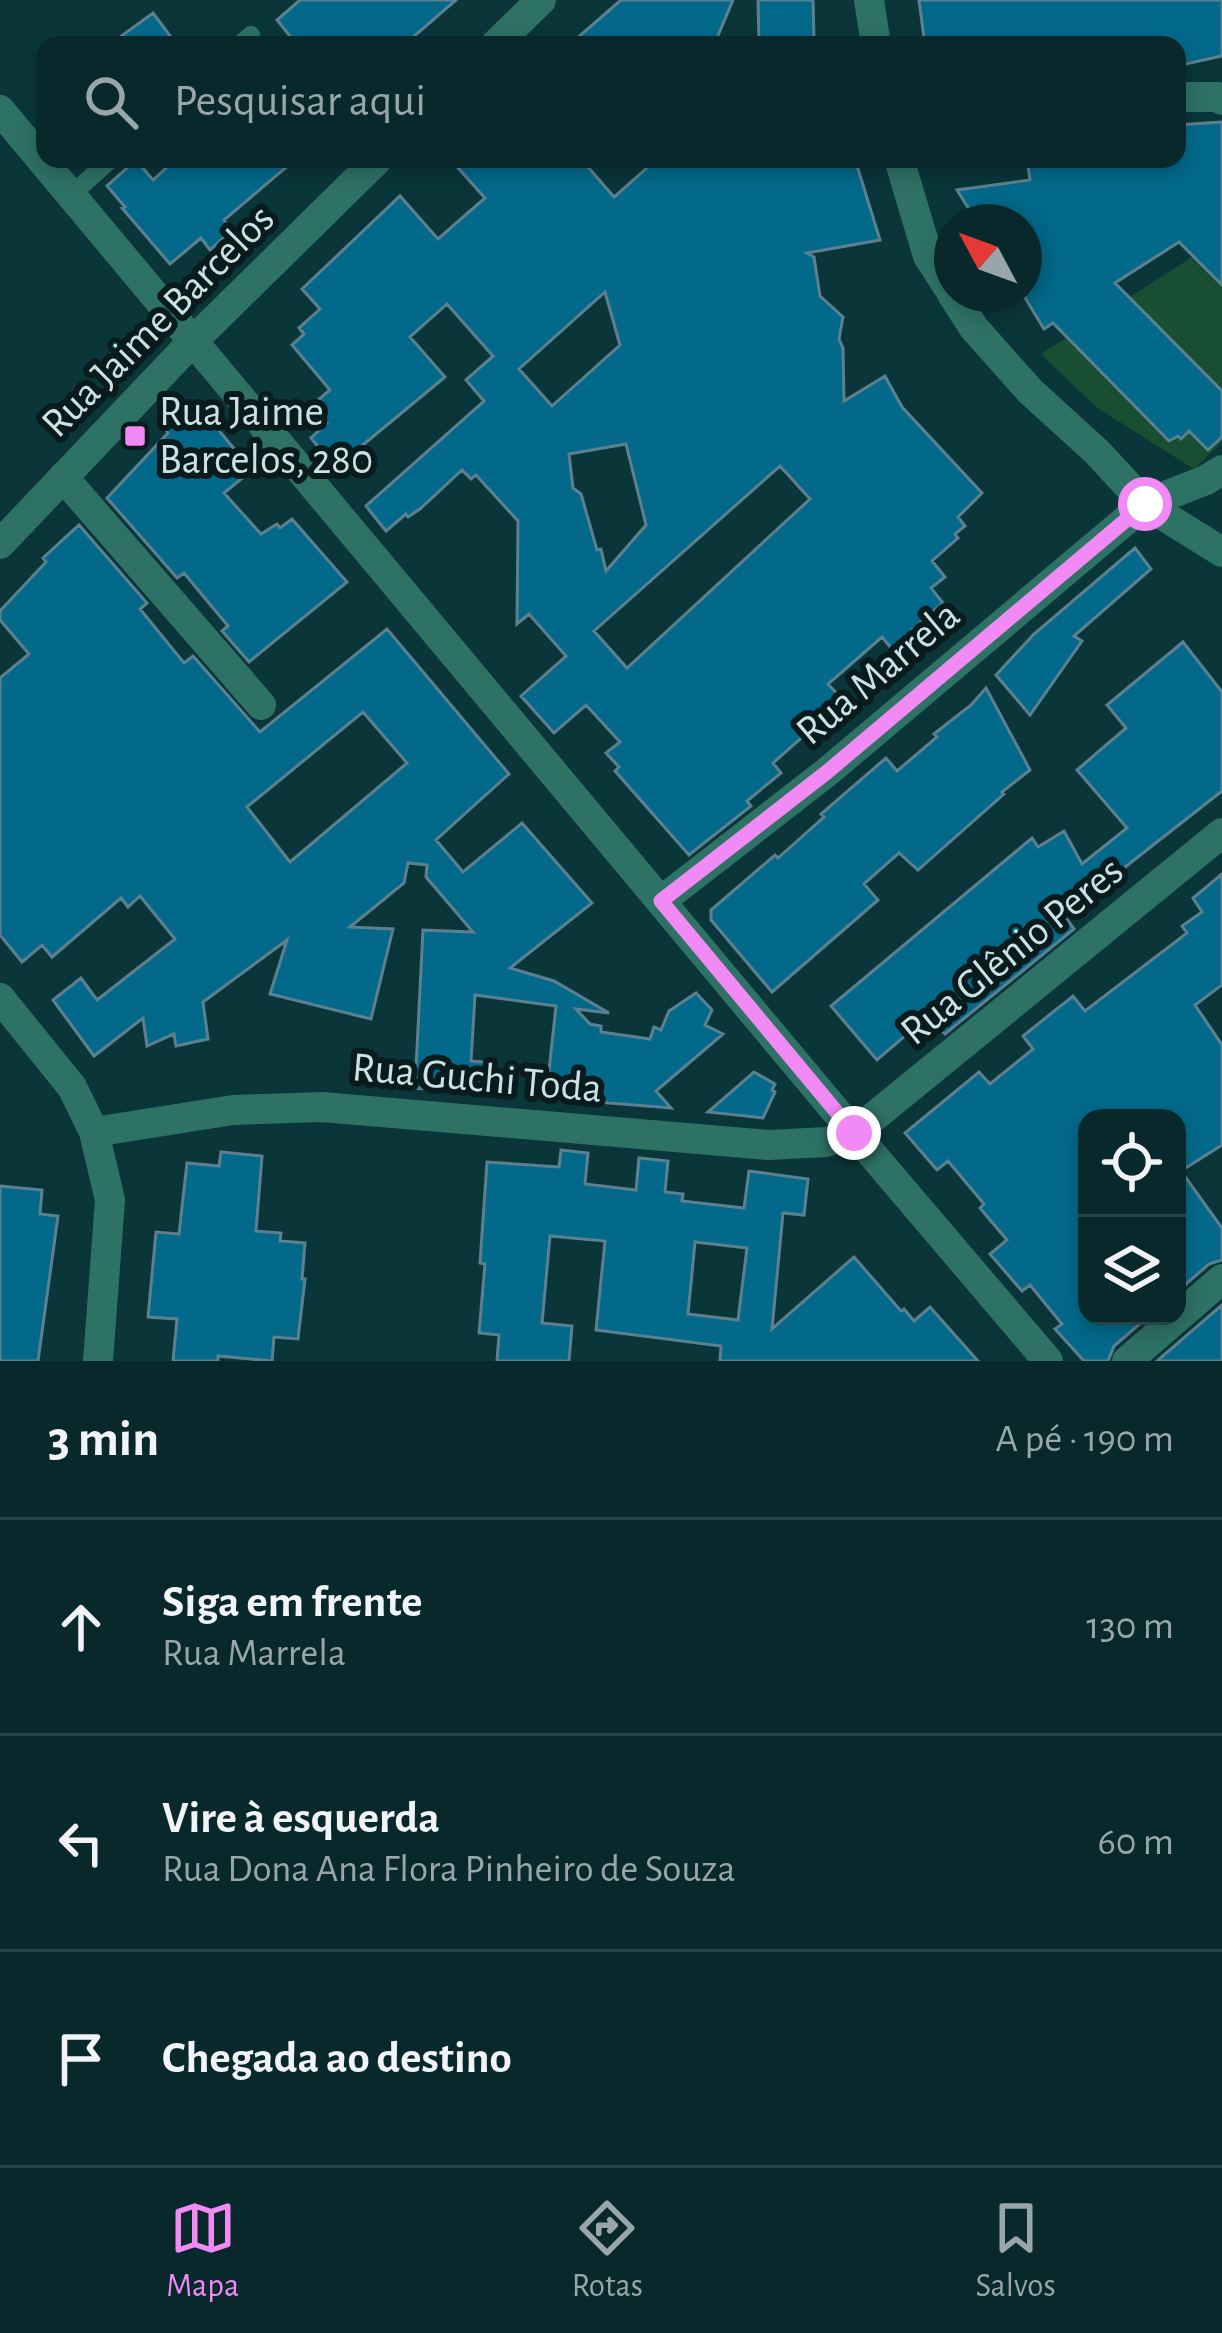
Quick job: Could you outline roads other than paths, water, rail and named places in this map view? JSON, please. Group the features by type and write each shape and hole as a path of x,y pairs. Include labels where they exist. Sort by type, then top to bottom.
{"street":[{"path":"504,36 542,0"},
{"path":"869,0 875,36"},
{"path":"1186,97 1222,100"},
{"path":"0,110 36,153"},
{"path":"48,168 1048,1361"},
{"name":"Rua Jaime Barcelos","path":"0,544 192,341 369,168"},
{"path":"902,168 934,266"},
{"path":"964,312 1030,391 1145,504 1222,552"},
{"name":"Rua Marrela","path":"661,901 827,772 1145,504 1222,470"},
{"path":"63,477 261,706"},
{"name":"Rua Glênio Peres","path":"854,1133 1222,833"},
{"path":"0,998 72,1087 94,1132 110,1200 98,1361"},
{"name":"Rua Guchi Toda","path":"94,1132 233,1110 322,1107 769,1144 826,1142 854,1133"},
{"path":"1127,1361 1222,1279"}],"lane":[{"path":"71,195 101,168"}],"place":[{"name":"Rua Jaime Barcelos, 280","path":"135,436"}]}
